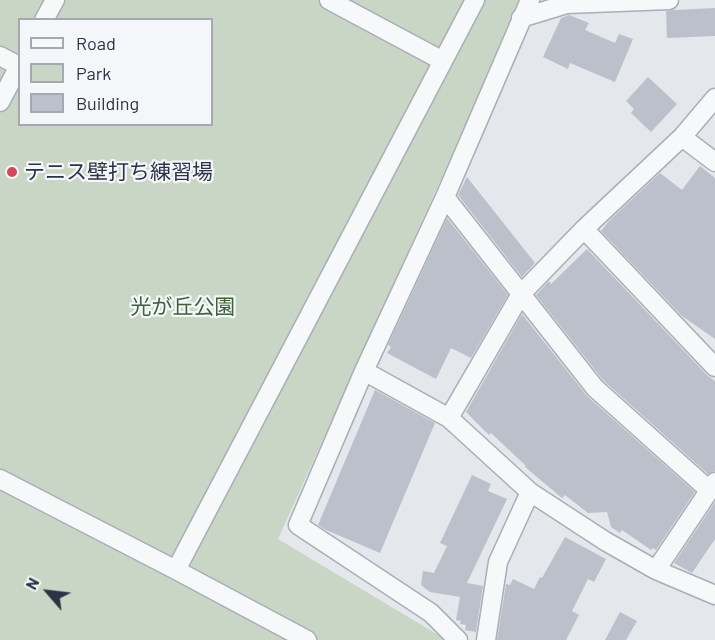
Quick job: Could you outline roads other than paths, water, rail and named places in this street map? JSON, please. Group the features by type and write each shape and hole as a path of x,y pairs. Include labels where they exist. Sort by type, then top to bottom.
{"street":[{"path":"46,18 55,0"},
{"path":"329,0 443,61"},
{"path":"176,570 475,0"},
{"path":"458,640 431,614 298,525 364,370 445,197 530,0"},
{"path":"521,18 567,4 669,0"},
{"path":"0,56 18,65"},
{"path":"0,102 18,67"},
{"path":"449,418 521,294 584,229 682,137 715,98"},
{"path":"682,137 715,162"},
{"path":"445,197 595,388 712,486 656,570"},
{"path":"584,229 715,367"},
{"path":"364,370 449,418 530,492 605,541 656,570 715,595"},
{"path":"0,479 307,640"},
{"path":"486,640 498,562 530,492"}],"place":[{"name":"テニス壁打ち練習場","path":"12,172"}],"park label":[{"name":"光が丘公園","path":"183,307"}]}
